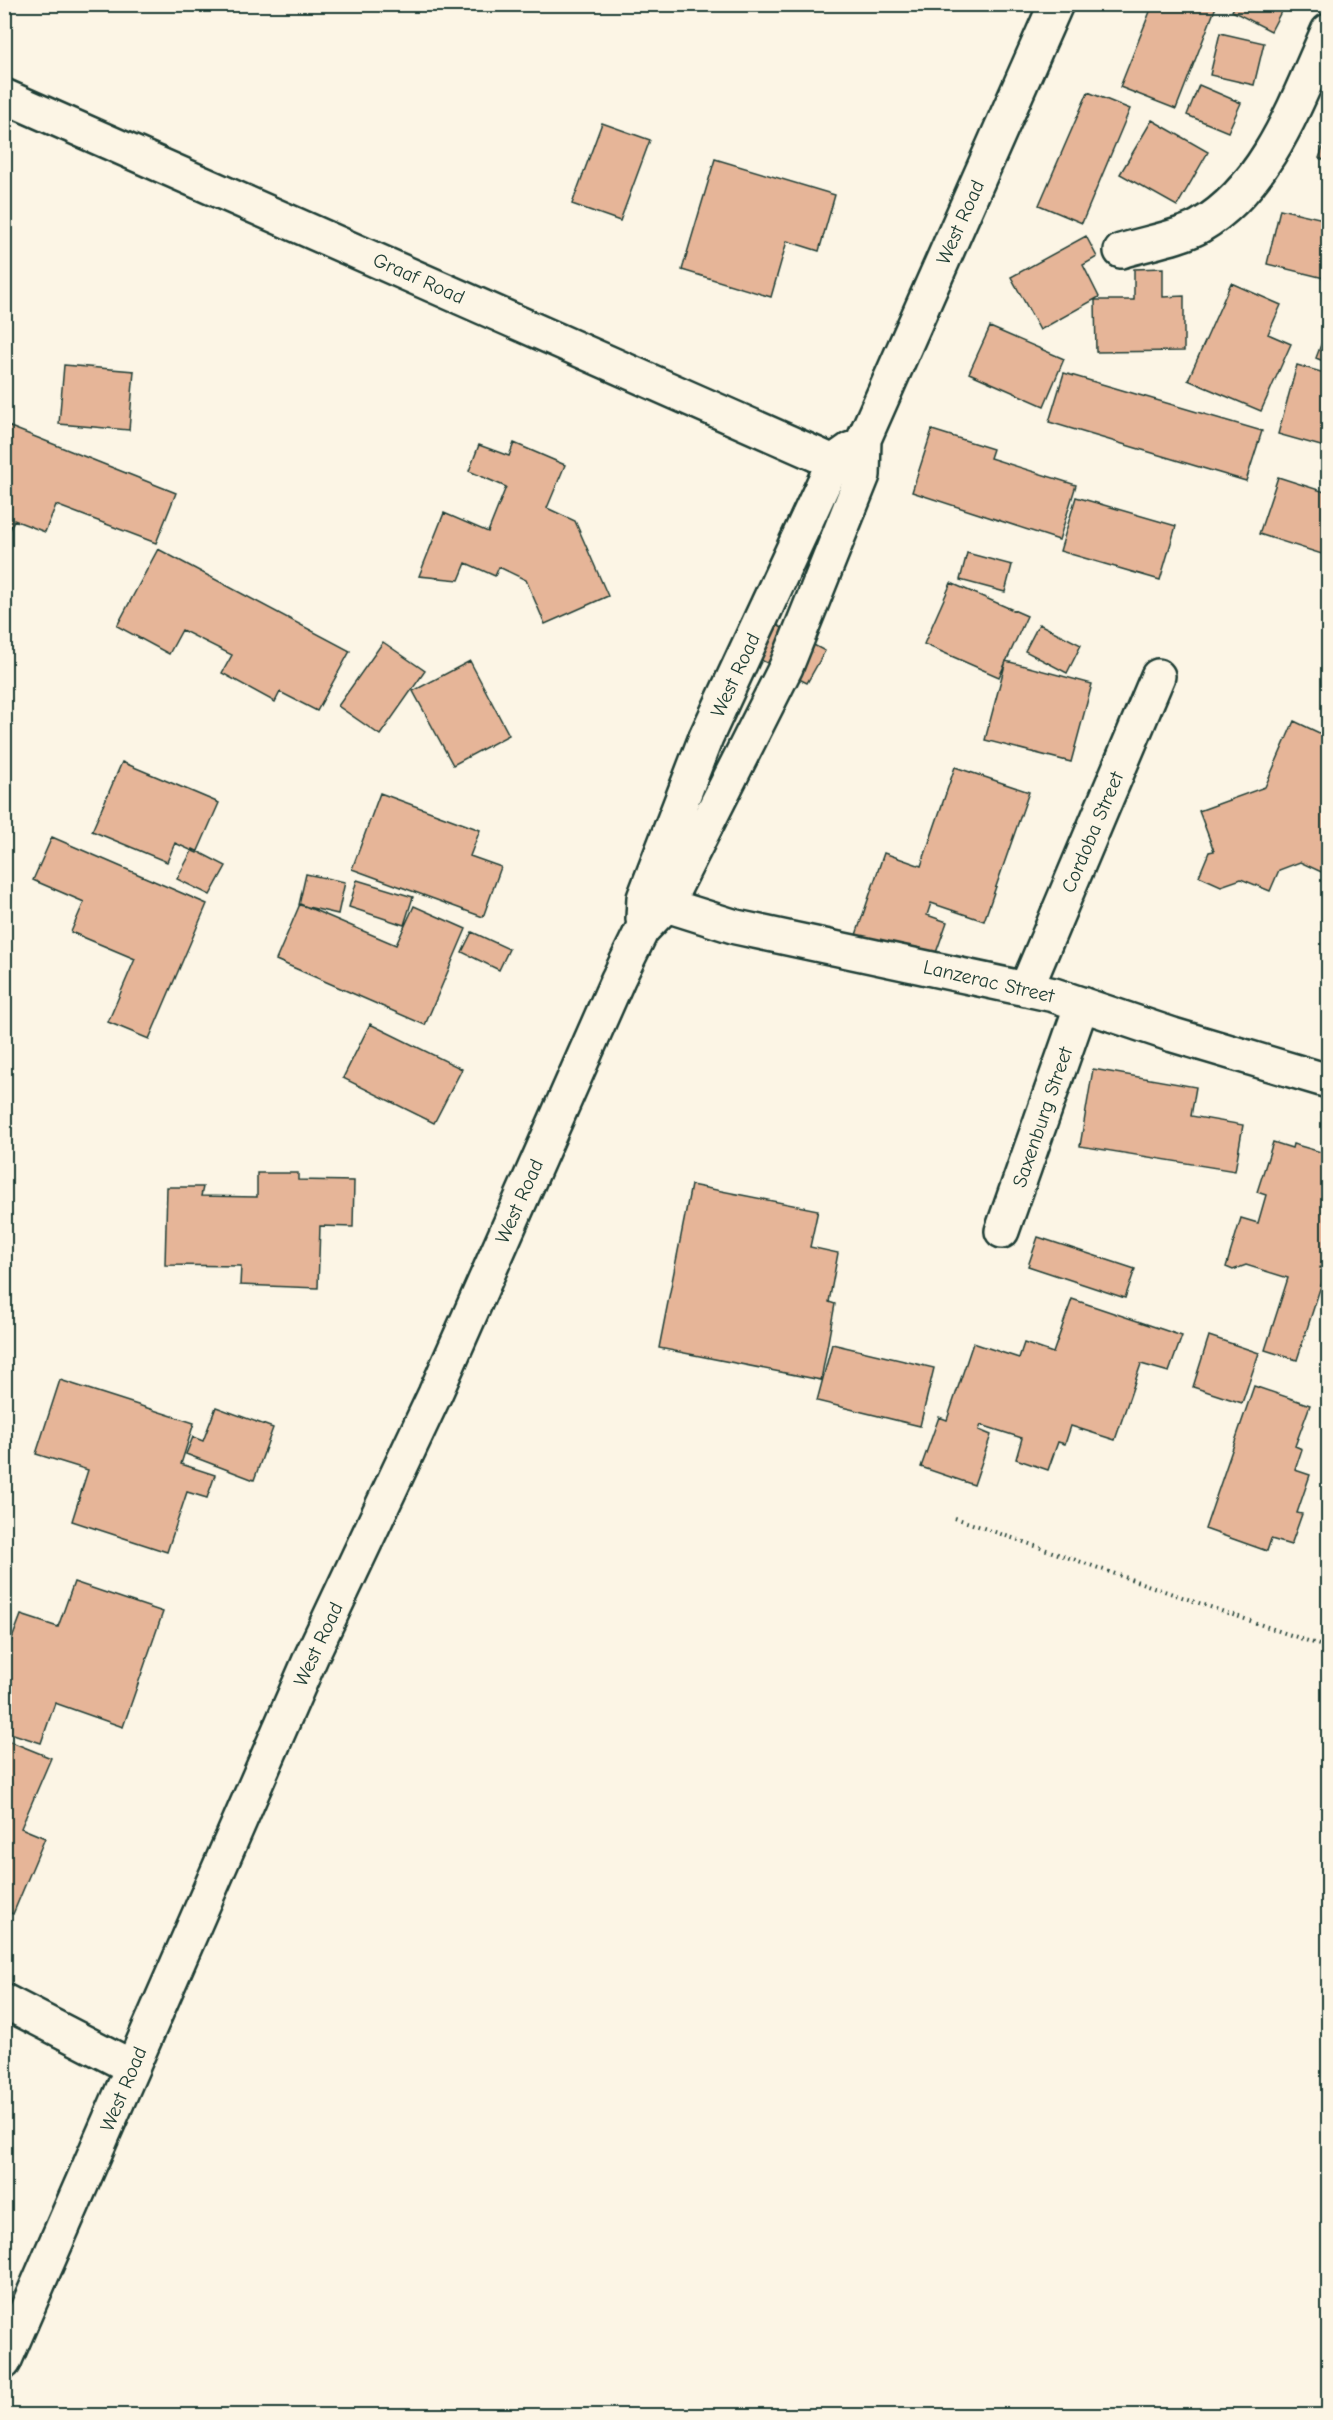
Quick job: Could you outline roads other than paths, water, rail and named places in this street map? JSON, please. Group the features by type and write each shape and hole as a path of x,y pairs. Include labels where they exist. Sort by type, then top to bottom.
{"street":[{"name":"West Road","path":"655,902 706,737 864,439 1056,4"},
{"path":"1122,251 1199,227 1252,182 1288,118 1329,32"},
{"name":"Graaf Road","path":"4,96 849,468"},
{"name":"West Road","path":"4,2362 312,1655 435,1394 642,930 655,902 786,667 849,468"},
{"name":"Cordoba Street","path":"1026,988 1158,676"},
{"name":"Lanzerac Street","path":"655,902 745,929 1026,988 1329,1081"},
{"name":"Saxenburg Street","path":"1002,1231 1082,1004"},
{"path":"4,2001 132,2067"}]}
